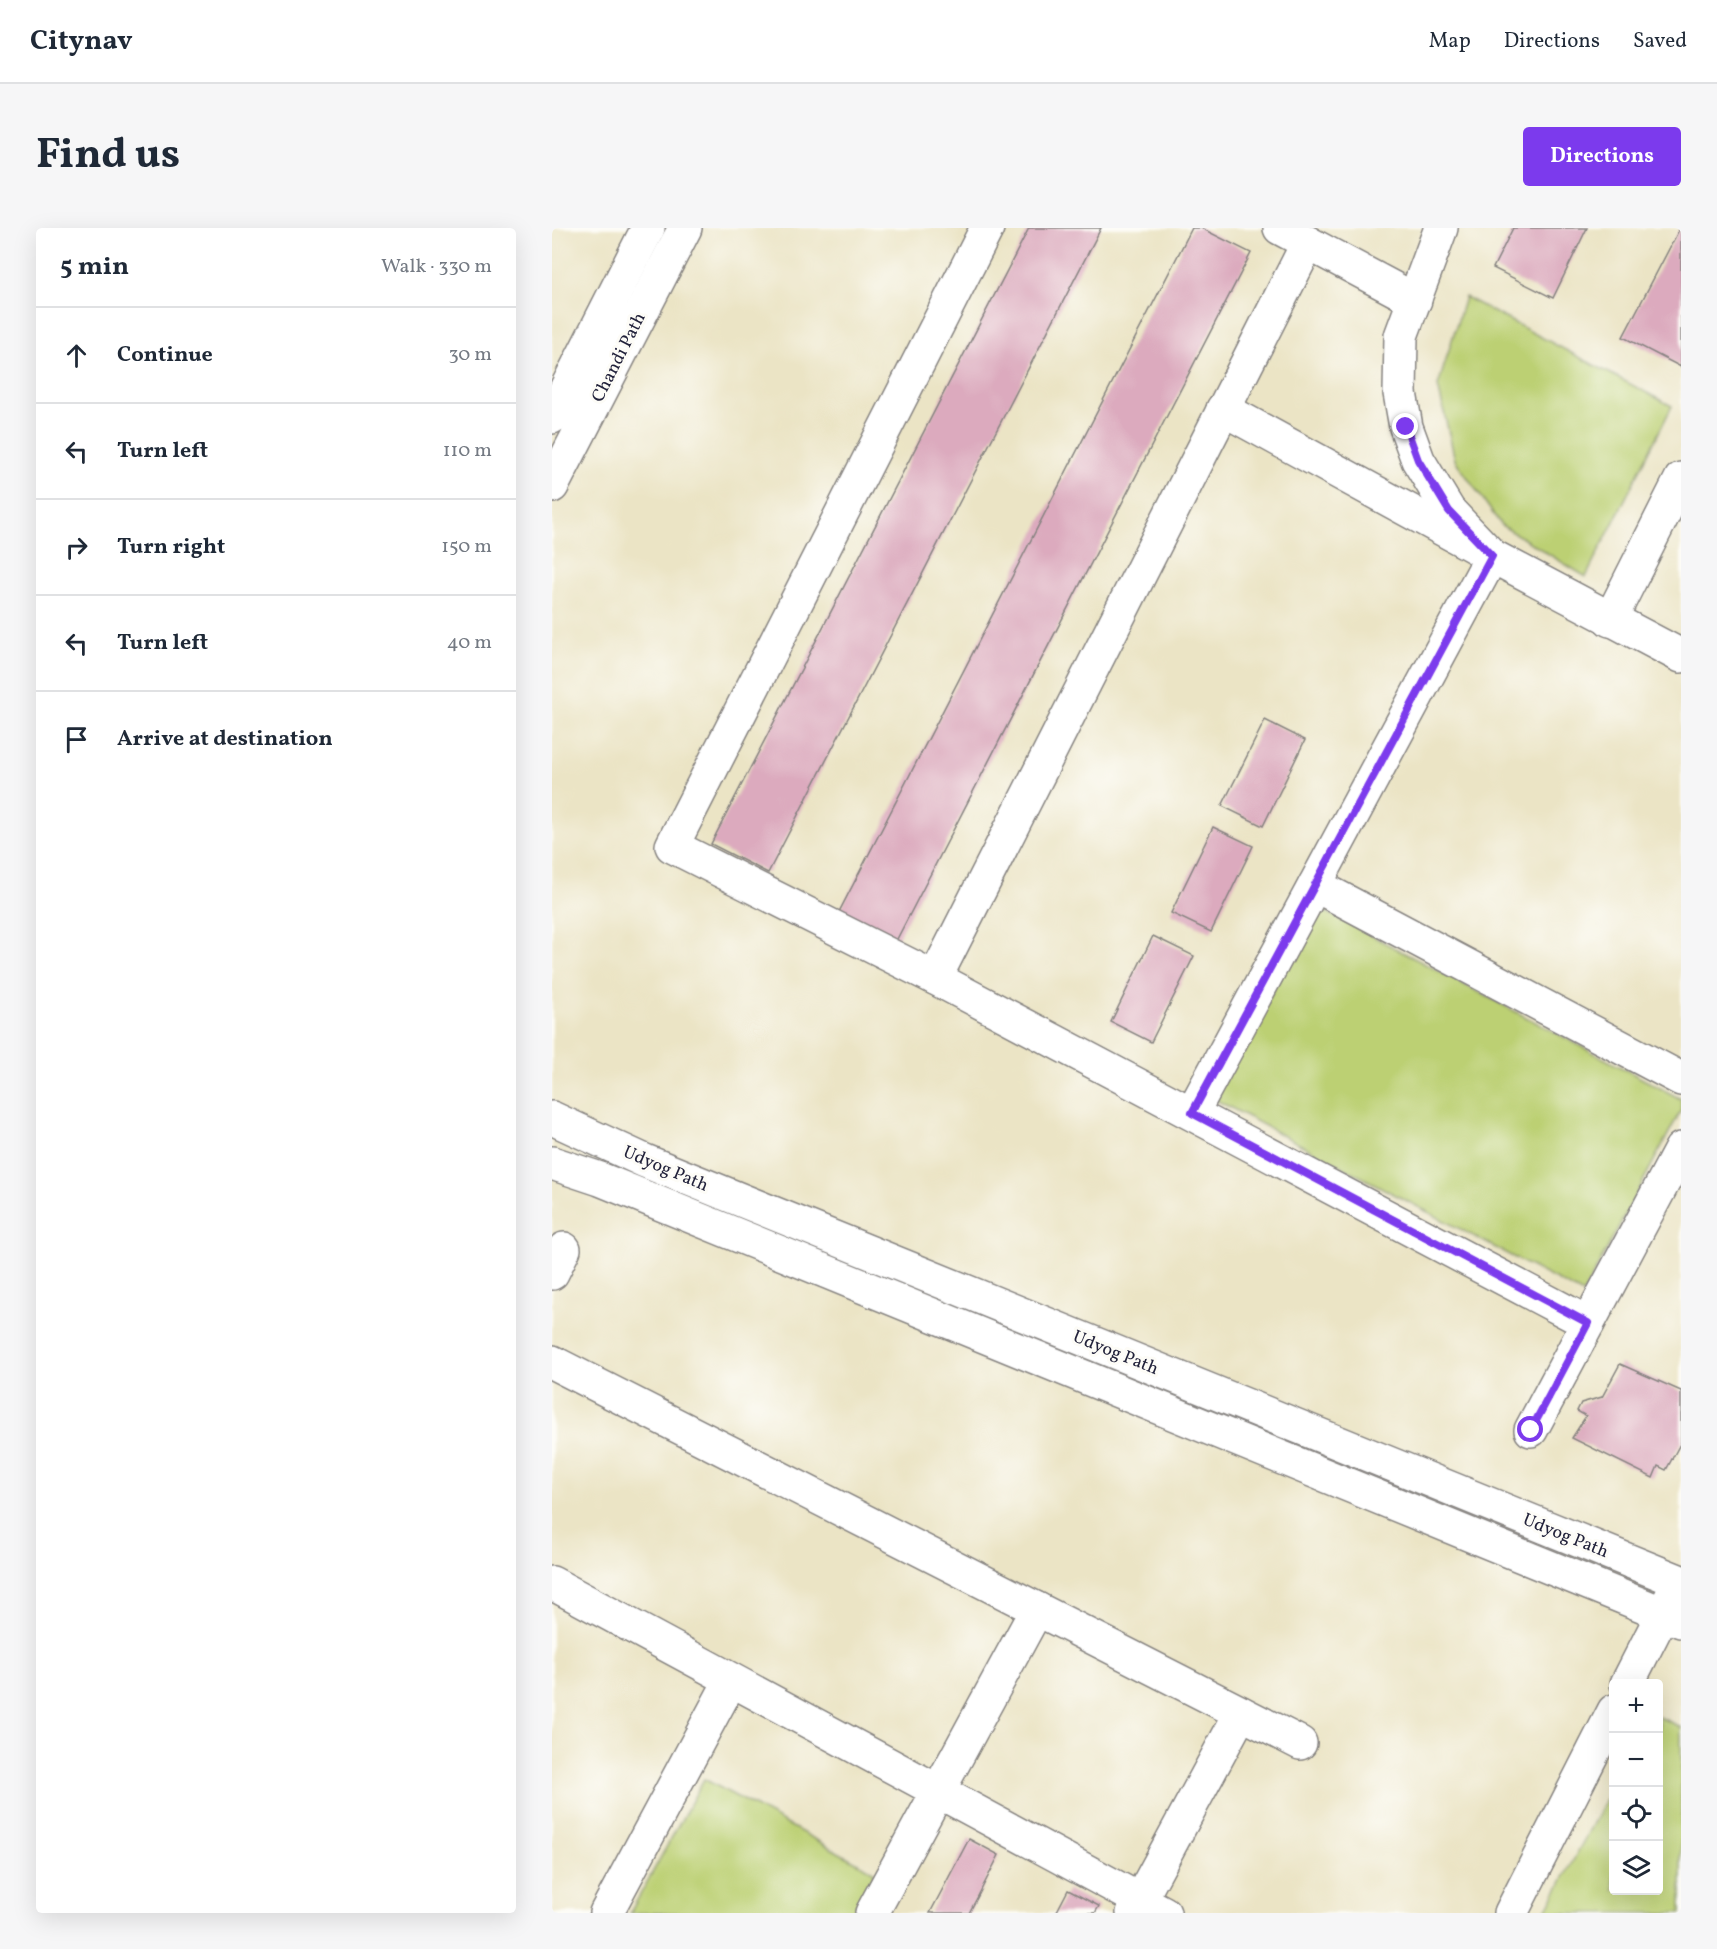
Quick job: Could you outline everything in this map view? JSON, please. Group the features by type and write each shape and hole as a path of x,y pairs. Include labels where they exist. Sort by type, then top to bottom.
{"street":[{"name":"Chandi Path","path":"552,417 648,228"},
{"name":"Chandi Path","path":"552,486 685,228"},
{"path":"987,228 672,846 935,978 1588,1323"},
{"path":"1280,228 1415,300"},
{"path":"1441,228 1401,336 1400,393 1406,427 1418,460 1449,511 1492,556"},
{"path":"935,978 1308,243"},
{"path":"1223,409 1610,620 1681,656"},
{"path":"1610,620 1681,478"},
{"path":"1192,1113 1492,556"},
{"path":"1315,885 1681,1079"},
{"name":"Udyog Path","path":"552,1118 645,1161 1680,1582"},
{"path":"1531,1430 1681,1149"},
{"name":"Udyog Path","path":"552,1163 611,1184 1672,1617"},
{"path":"552,1362 1300,1743"},
{"path":"1630,1679 1672,1617 1680,1582"},
{"path":"556,1596 731,1680 938,1791 1146,1908 1241,1713"},
{"path":"872,1913 1037,1609"},
{"path":"606,1913 731,1680"},
{"path":"1511,1913 1609,1721"}],"green space":[{"path":"1465,297 1672,406 1586,577 1501,525 1455,460 1438,386"},
{"path":"1317,907 1681,1099 1681,1110 1583,1294 1214,1099"},
{"path":"1663,1719 1681,1727 1681,1913 1545,1913 1609,1793 1609,1895 1663,1895"},
{"path":"704,1779 875,1872 852,1913 630,1913"}],"building":[{"path":"1029,228 1101,228 768,873 711,844"},
{"path":"1192,228 1201,228 1251,253 896,941 839,912"},
{"path":"1513,228 1587,228 1553,298 1493,268"},
{"path":"1681,228 1681,367 1623,337"},
{"path":"1265,720 1305,740 1263,826 1222,806"},
{"path":"1213,827 1253,846 1211,932 1171,913"},
{"path":"1153,936 1194,956 1151,1042 1111,1022"},
{"path":"1620,1364 1681,1391 1681,1442 1666,1470 1658,1466 1653,1478 1572,1438 1586,1416 1577,1411 1581,1403 1602,1397"},
{"path":"969,1839 999,1855 977,1898 969,1913 930,1913"},
{"path":"1068,1890 1099,1906 1095,1913 1056,1913"}],"route":[{"path":"1406,427 1418,460 1449,511 1492,556 1192,1113 1588,1323 1531,1430"}]}
